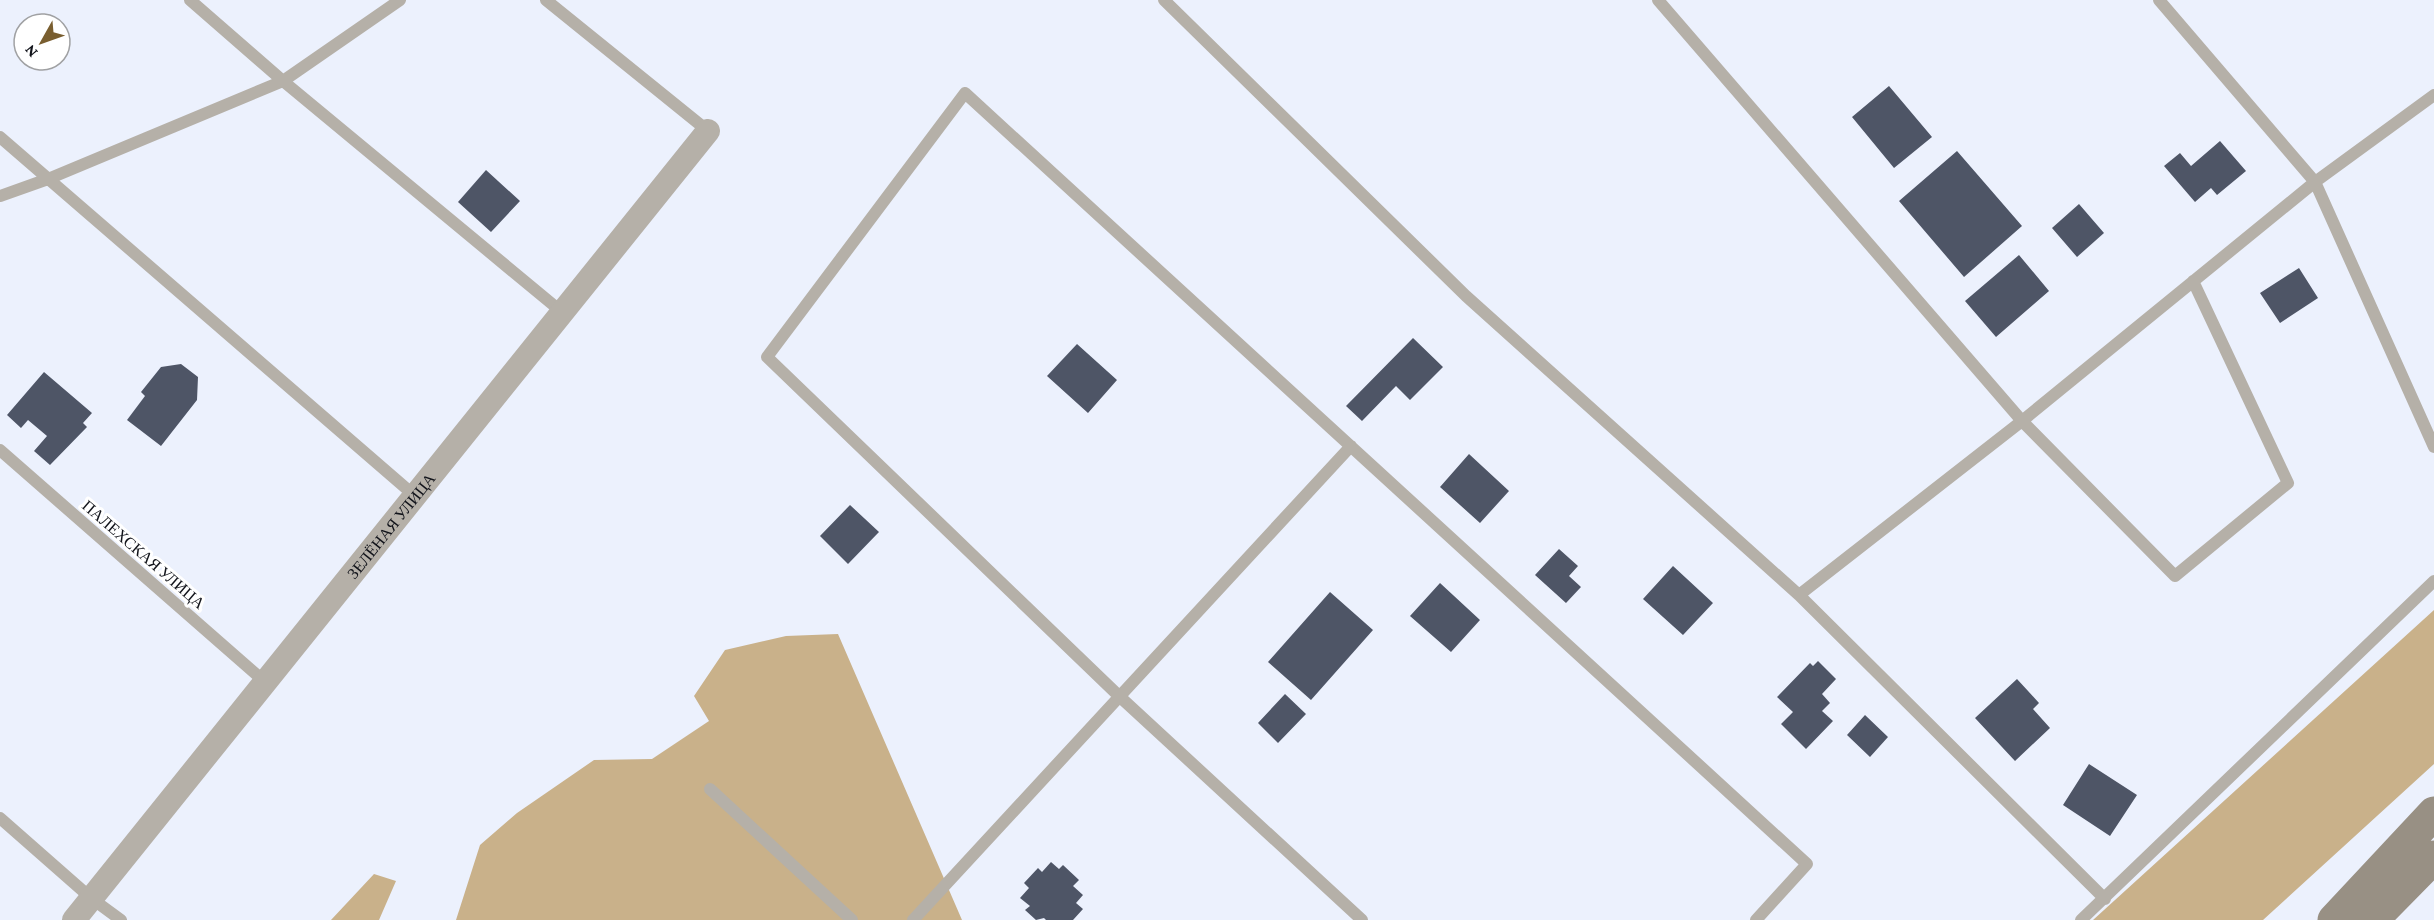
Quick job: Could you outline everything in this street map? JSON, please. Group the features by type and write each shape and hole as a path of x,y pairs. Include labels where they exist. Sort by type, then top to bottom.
{"main road":[{"path":"2334,920 2434,813"},
{"path":"2372,920 2434,857"}],"street":[{"name":"ЗЕЛЁНАЯ УЛИЦА","path":"74,920 708,132"}],"lane":[{"path":"190,0 283,81 563,313"},
{"path":"0,196 48,179 283,81 400,0"},
{"path":"546,0 708,132"},
{"path":"1164,0 1466,296 1799,595 2105,899"},
{"path":"1658,0 2022,421 2175,576 2288,483 2193,281"},
{"path":"2159,0 2315,182 2434,447"},
{"path":"1362,920 1119,696 766,357 965,93 1807,864 1756,920"},
{"path":"1799,595 2022,421 2315,182 2434,95"},
{"path":"0,137 415,496"},
{"path":"914,920 1351,446"},
{"name":"ПАЛЕХСКАЯ УЛИЦА","path":"0,450 265,682"},
{"path":"2081,920 2434,581"},
{"path":"710,789 852,920"},
{"path":"0,818 91,898 121,920"}],"shaded area":[{"path":"2434,610 2434,764 2263,920 2093,920"},
{"path":"838,634 962,920 456,920 480,845 517,813 594,760 652,759 709,721 694,696 725,650 786,636"},
{"path":"374,874 396,881 379,920 331,920"}],"building":[{"path":"1889,86 1932,137 1894,168 1852,117"},
{"path":"2220,141 2246,171 2217,195 2211,188 2195,202 2164,166 2180,153 2191,166"},
{"path":"1957,151 2022,226 1964,277 1899,201"},
{"path":"486,170 520,201 491,232 458,202"},
{"path":"2079,204 2104,233 2077,257 2052,228"},
{"path":"2019,255 2049,291 1996,337 1965,301"},
{"path":"2299,268 2318,298 2280,323 2260,293"},
{"path":"1413,338 1443,367 1410,400 1396,386 1362,421 1346,406"},
{"path":"1077,344 1117,380 1088,413 1047,376"},
{"path":"181,364 198,377 197,400 161,446 127,420 145,396 141,392 161,367"},
{"path":"44,372 92,413 83,423 87,427 50,465 34,451 47,436 28,420 21,428 7,415"},
{"path":"1469,454 1509,491 1480,523 1440,487"},
{"path":"850,505 879,532 848,564 820,536"},
{"path":"1559,549 1578,566 1569,576 1581,587 1566,603 1535,575"},
{"path":"1673,566 1713,603 1683,635 1643,599"},
{"path":"1440,583 1480,620 1451,652 1410,616"},
{"path":"1330,592 1373,630 1311,700 1268,662"},
{"path":"1818,661 1836,679 1822,694 1830,703 1822,711 1833,721 1806,749 1781,724 1793,712 1777,697 1810,663 1813,666"},
{"path":"2017,679 2039,703 2033,709 2050,728 2015,761 1975,718"},
{"path":"1285,694 1306,714 1278,743 1258,723"},
{"path":"1865,715 1888,737 1870,757 1847,735"},
{"path":"2089,764 2137,795 2110,836 2063,805"},
{"path":"1051,862 1059,869 1063,865 1079,880 1073,886 1083,895 1076,903 1083,909 1073,920 1046,920 1044,918 1036,920 1025,910 1030,906 1020,898 1029,888 1024,883 1038,868 1042,872"}]}
